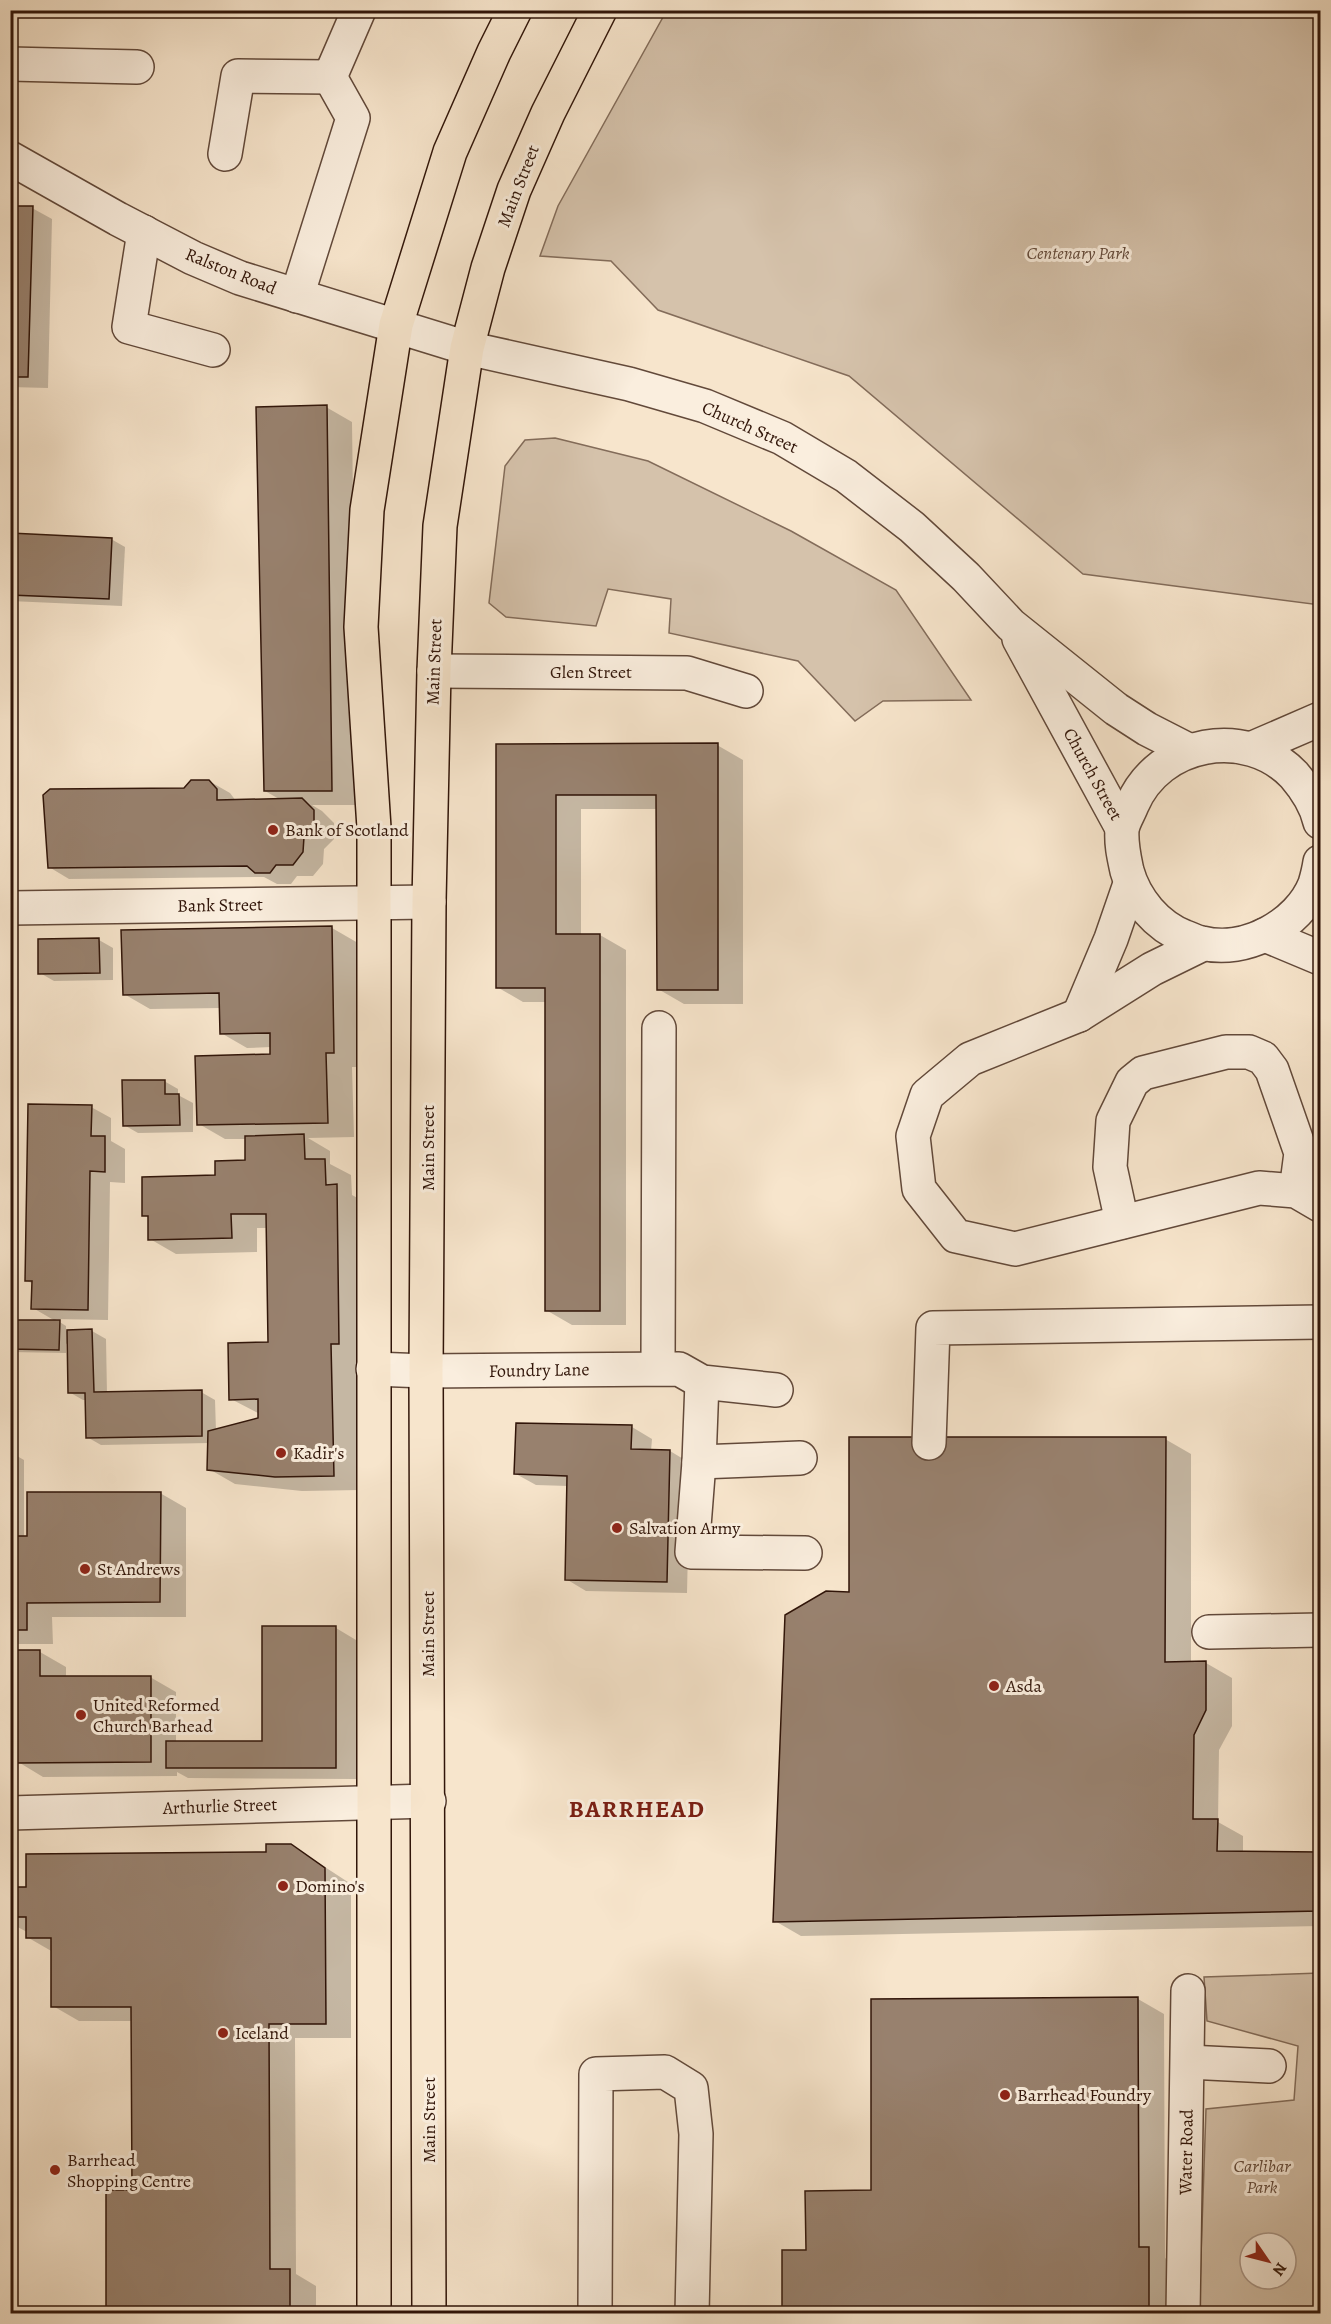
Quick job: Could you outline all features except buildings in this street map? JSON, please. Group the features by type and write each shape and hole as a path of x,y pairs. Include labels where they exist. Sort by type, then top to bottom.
{"main road":[{"path":"374,2313 376,1801 373,1370 374,828 361,627 367,510 396,325 450,152 515,10"},
{"name":"Main Street","path":"429,2313 426,1371 429,902 440,526 467,348 488,268 514,190 548,113 600,10"}],"street":[{"path":"330,77 358,10"},
{"path":"10,64 137,67"},
{"path":"225,154 238,76 330,77"},
{"path":"297,296 353,118 330,77"},
{"name":"Ralston Road","path":"10,158 193,258 240,278 467,348"},
{"path":"144,232 129,327 213,350"},
{"name":"Church Street","path":"467,348 629,384 705,406 782,438 846,476 912,527 966,577 1011,625 1116,709 1147,729 1188,750"},
{"name":"Church Street","path":"1011,625 1122,828"},
{"name":"Glen Street","path":"434,671 687,673 746,691"},
{"path":"1253,748 1320,719"},
{"path":"1320,820 1306,789 1283,764 1253,748 1220,744 1188,750 1160,766 1138,790 1122,828 1122,853 1131,884 1148,912 1173,932 1203,944 1236,944 1265,935 1295,914 1314,886 1320,862"},
{"path":"1079,1016 1131,884"},
{"name":"Bank Street","path":"10,908 429,902"},
{"path":"1265,935 1320,958"},
{"path":"1122,1222 1110,1167 1113,1121 1132,1082 1143,1072 1226,1052 1249,1052 1263,1058 1272,1070 1301,1153 1308,1198 1259,1188 1015,1249 956,1236 919,1189 913,1136 927,1095 970,1059 1079,1016 1152,969 1203,944"},
{"path":"658,1368 659,1028"},
{"path":"929,1443 933,1328 1320,1322"},
{"name":"Foundry Lane","path":"373,1370 679,1369 702,1383 776,1390"},
{"path":"702,1383 692,1552 805,1553"},
{"path":"699,1462 800,1458"},
{"path":"1209,1632 1320,1630"},
{"name":"Arthurlie Street","path":"10,1813 429,1801"},
{"name":"Water Road","path":"1183,2313 1188,1991"},
{"path":"1188,2062 1269,2066"},
{"path":"595,2313 596,2074 665,2072 692,2088 696,2134 692,2313"}],"green space":[{"name":"Centenary Park","path":"667,10 1320,11 1320,605 1083,574 849,376 658,310 611,261 540,256 558,206"},
{"path":"555,438 648,461 791,531 896,590 971,700 883,701 855,721 798,661 669,633 671,599 608,589 596,626 506,617 489,603 505,466 525,440"},
{"name":"Carlibar Park","path":"1320,1973 1320,2313 1199,2314 1206,2109 1294,2100 1298,2046 1207,2021 1204,1977"}],"place":[{"name":"Bank of Scotland","path":"273,830"},
{"name":"Kadir's","path":"281,1453"},
{"name":"Salvation Army","path":"617,1528"},
{"name":"St Andrews","path":"85,1569"},
{"name":"Asda","path":"994,1686"},
{"name":"United Reformed Church Barhead","path":"81,1715"},
{"name":"Domino's","path":"283,1886"},
{"name":"Iceland","path":"223,2033"},
{"name":"Barrhead Foundry","path":"1005,2095"},
{"name":"Barrhead Shopping Centre","path":"55,2170"}],"district":[{"name":"BARRHEAD","path":"637,1809"}]}
